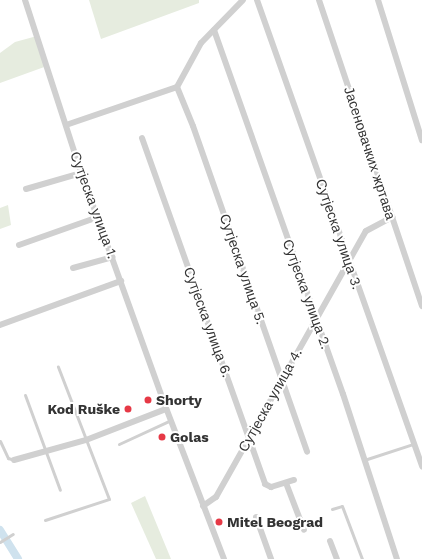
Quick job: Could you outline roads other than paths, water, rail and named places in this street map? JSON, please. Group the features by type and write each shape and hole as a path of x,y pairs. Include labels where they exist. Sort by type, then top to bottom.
{"street":[{"name":"Сутјеска улица 1.","path":"25,0 81,173 113,257 166,409 224,559"},
{"path":"66,125 177,87 197,49 243,0"},
{"name":"Сутјеска улица 3.","path":"257,0 348,262 422,467"},
{"name":"Јасеновачких жртава","path":"319,0 422,306"},
{"path":"378,0 422,140"},
{"name":"Сутјеска улица 2.","path":"214,30 397,559"},
{"name":"Сутјеска улица 5.","path":"177,87 193,126 307,452"},
{"name":"Сутјеска улица 6.","path":"142,138 249,437 264,484 270,487 294,480"},
{"path":"26,189 81,173"},
{"path":"19,245 98,217"},
{"name":"Сутјеска улица 4.","path":"203,506 216,497 281,379 369,228 392,217"},
{"path":"73,268 113,257"},
{"path":"0,325 121,281"},
{"path":"14,460 86,440 166,409"},
{"path":"286,483 304,530"},
{"path":"256,517 271,559"},
{"path":"330,541 337,559"}],"lane":[{"path":"45,520 109,498 58,367"},
{"path":"25,395 60,490"},
{"path":"119,444 171,420"},
{"path":"0,441 8,458 14,460"},
{"path":"364,460 414,444"},
{"path":"332,510 342,506 362,559"},
{"path":"0,542 13,534"}],"waterway":[{"path":"0,530 18,559"}],"place":[{"name":"Shorty","path":"148,400"},
{"name":"Kod Ruške","path":"128,409"},
{"name":"Golas","path":"162,437"},
{"name":"Mitel Beograd","path":"219,522"}]}
